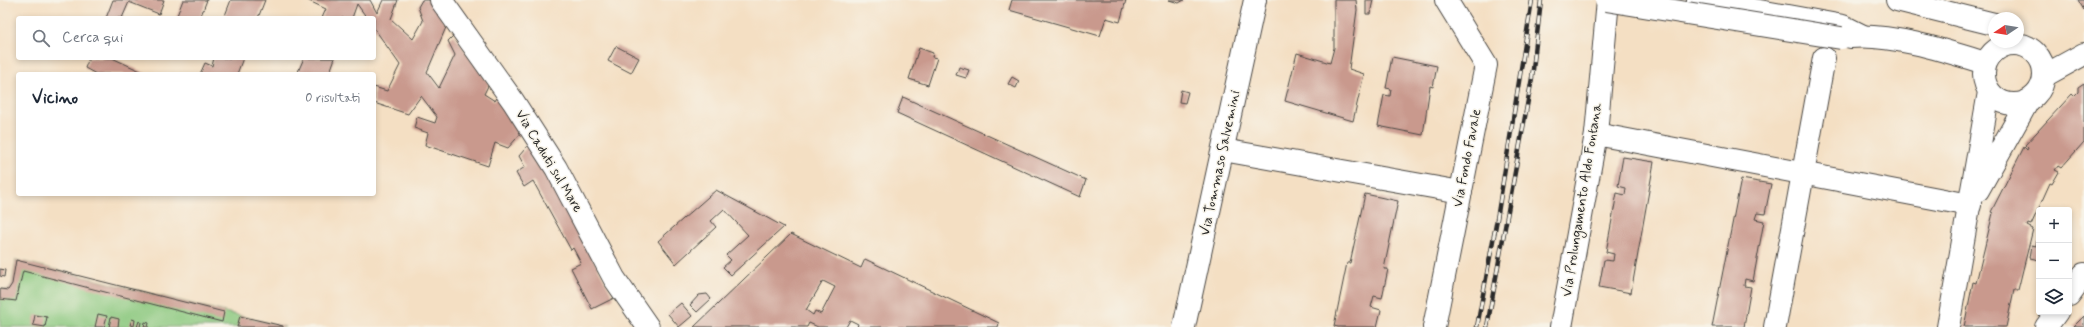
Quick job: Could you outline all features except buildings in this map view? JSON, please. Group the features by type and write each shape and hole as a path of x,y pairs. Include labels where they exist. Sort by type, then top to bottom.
{"street":[{"name":"Via Caduti sul Mare","path":"441,0 513,100 556,168 614,278 648,327"},
{"name":"Via Tommaso Salvemini","path":"1184,327 1255,0"},
{"name":"Via Fondo Favale","path":"1434,327 1486,65 1446,0"},
{"path":"1607,0 1842,32"},
{"name":"Via Prolungamento Aldo Fontana","path":"1561,327 1596,134 1607,0"},
{"path":"1698,0 1842,32 1937,48 1985,63"},
{"path":"1897,0 1988,23"},
{"path":"1970,205 2028,101 2038,93 2044,76 2039,57 2030,48 2011,43 1998,48 1988,57 1985,63 1984,78 1990,92 1996,99 2010,104 2028,101"},
{"path":"2044,76 2084,54"},
{"path":"1774,327 1824,58"},
{"path":"1948,327 1990,92"},
{"path":"1596,134 1803,172 1970,205"},
{"path":"1223,150 1461,192"},
{"path":"2072,291 2084,274"},
{"path":"2046,327 2055,315"}],"green space":[{"path":"16,260 285,327 0,327 0,289 8,290 12,284"}],"railway":[{"path":"1477,327 1497,219 1532,0"},
{"path":"1487,327 1532,78 1541,0"}]}
